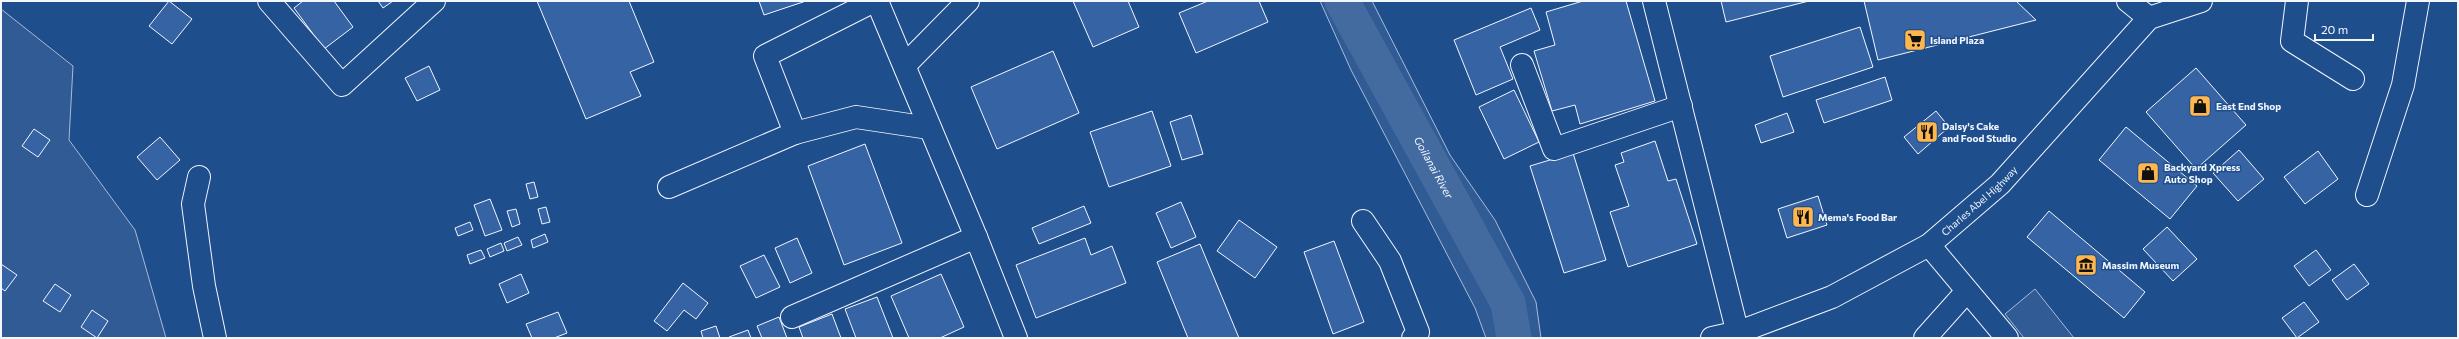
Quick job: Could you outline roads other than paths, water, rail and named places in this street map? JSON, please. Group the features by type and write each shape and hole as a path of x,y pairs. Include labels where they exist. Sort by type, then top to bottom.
{"main road":[{"path":"269,1 342,85 434,1"},
{"path":"795,133 765,56 874,1"},
{"path":"878,1 976,237 1016,338"},
{"path":"904,65 968,1"},
{"path":"1654,1 1739,335"},
{"path":"2128,1 2148,18 2201,1"},
{"path":"2297,1 2292,41 2353,79"},
{"path":"2367,195 2403,85 2418,1"},
{"name":"Charles Abel Highway","path":"1712,338 1739,335 1832,297 1929,245 2000,184 2148,18"},
{"path":"1522,65 1554,149 1681,106"},
{"path":"669,188 795,133 856,117 930,128"},
{"path":"199,177 192,204 204,286 215,338"},
{"path":"1363,221 1390,261 1418,332 1413,338"},
{"path":"792,317 976,237"},
{"path":"1929,245 2007,338"},
{"path":"1925,338 1967,290"}],"waterway":[{"name":"Goilanai River","path":"1342,1 1508,303 1514,338"}],"place":[{"name":"Island Plaza","path":"1915,40"},
{"name":"East End Shop","path":"2200,106"},
{"name":"Daisy's Cake and Food Studio","path":"1927,132"},
{"name":"Backyard Xpress Auto Shop","path":"2148,173"},
{"name":"Mema's Food Bar","path":"1803,217"},
{"name":"Massim Museum","path":"2086,265"}]}
